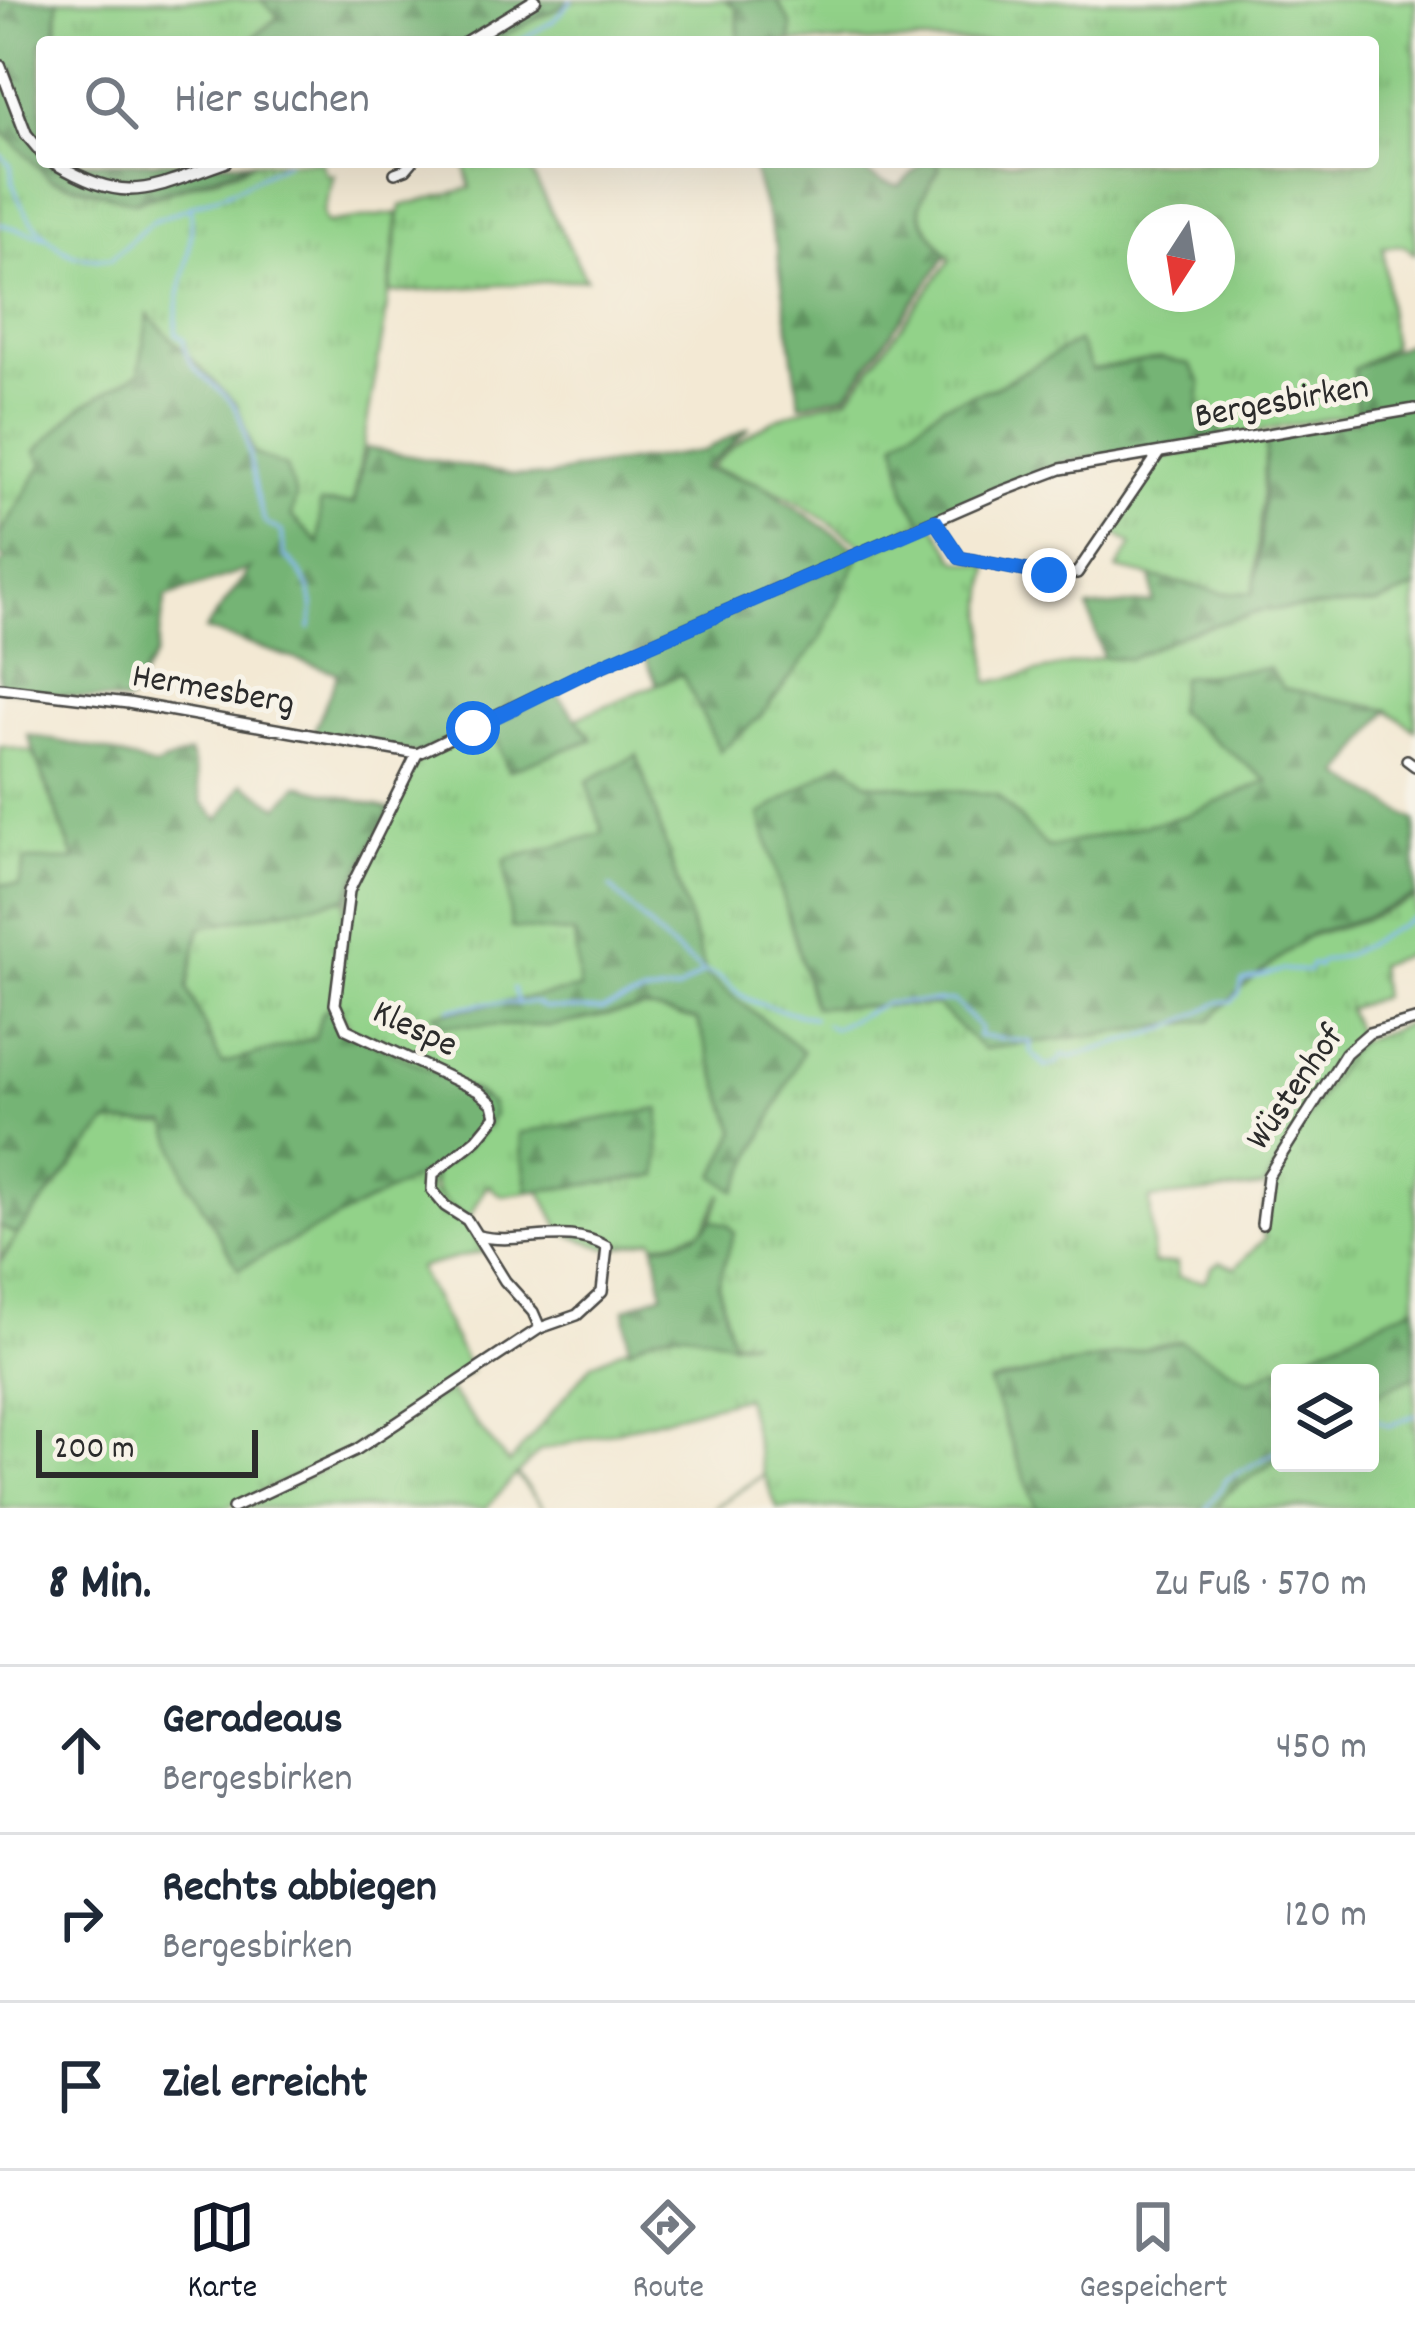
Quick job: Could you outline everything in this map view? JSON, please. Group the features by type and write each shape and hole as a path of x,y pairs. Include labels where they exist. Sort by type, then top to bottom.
{"street":[{"path":"476,36 535,0"},
{"path":"0,67 26,134 36,146"},
{"path":"64,168 96,186 139,192 207,168"},
{"path":"395,173 403,168"},
{"name":"Bergesbirken","path":"417,754 582,674 1061,469 1415,409"},
{"name":"Bergesbirken","path":"935,521 960,558 1049,575 1077,573 1159,453"},
{"name":"Hermesberg","path":"0,688 128,703 417,754"},
{"name":"Klespe","path":"417,754 349,891 335,1004 346,1029 478,1091 494,1104 496,1116 488,1129 433,1174 433,1190 445,1206 467,1220 540,1328"},
{"name":"Wüstenhof","path":"1262,1224 1268,1176 1346,1053 1369,1033 1415,1019"},
{"path":"233,1508 356,1450 540,1328 577,1315 602,1292 607,1247 591,1238 478,1236"}],"green space":[{"path":"0,0 58,0 55,36 36,36 36,165 0,128"},
{"path":"58,0 261,0 279,16 254,36 57,36"},
{"path":"261,0 574,0 502,36 256,36 279,17"},
{"path":"575,0 725,0 737,8 739,36 503,36"},
{"path":"725,0 777,0 791,25 791,36 739,36 737,8"},
{"path":"777,0 1415,0 1415,254 1404,246 1383,247 1392,347 1354,369 1357,413 1221,438 1213,412 1198,411 1201,382 1190,365 1161,358 1091,370 1077,342 997,386 943,405 897,441 906,496 923,522 867,548 773,490 710,468 742,439 774,420 849,397 950,260 921,214 922,195 933,168 1379,168 1379,36 791,36 791,25"},
{"path":"0,128 50,179 135,202 243,168 324,168 327,175 334,175 323,213 326,223 398,213 385,321 353,504 321,504 320,545 291,516 295,496 253,453 237,405 149,316 139,373 43,464 0,535"},
{"path":"39,168 236,168 134,202 50,179"},
{"path":"466,168 529,168 586,279 390,293 401,206 471,188"},
{"path":"753,168 862,168 899,186 918,168 940,168 920,213 947,255 847,394 800,405 777,249"},
{"path":"148,315 237,405 253,453 286,467 296,496 291,516 319,544 320,503 354,504 366,448 546,477 703,451 750,427 704,469 760,484 860,551 417,754 312,736 338,673 205,630 250,569 166,597 156,654 128,703 0,688 0,565 5,560 0,555 0,535 43,464 36,451 81,407 139,373"},
{"path":"1415,340 1415,588 1377,604 1265,610 1186,633 1129,659 1103,657 1088,608 1153,602 1152,577 1224,593 1253,593 1267,435 1358,420 1354,369"},
{"path":"1078,341 1092,370 1161,358 1190,365 1201,382 1198,411 1213,412 1221,438 1061,463 923,522 906,495 896,441 943,405 996,387"},
{"path":"1267,435 1254,593 1224,593 1117,569 1132,545 1111,530 1158,459"},
{"path":"934,525 957,560 989,566 985,602 988,683 1103,657 1129,659 1186,633 1265,610 1377,604 1415,588 1415,730 1387,710 1283,688 1177,711 1269,781 1185,816 1048,848 996,795 867,783 814,1006 936,1005 984,1049 1210,1020 1306,937 1367,919 1415,898 1415,952 1378,965 1382,997 1347,1009 1359,1036 1263,1187 1150,1199 1153,1264 1177,1263 1178,1277 1205,1281 1221,1262 1235,1268 1266,1237 1260,1230 1270,1177 1348,1054 1360,1041 1415,1021 1415,1306 1286,1364 1271,1364 1271,1371 1250,1380 1179,1341 990,1382 1036,1508 777,1508 764,1475 714,1508 763,1475 745,1397 540,1451 517,1474 544,1508 516,1475 486,1508 239,1508 318,1472 449,1390 509,1464 592,1364 655,1333 689,1331 732,1343 753,1340 731,1340 717,1284 734,1233 728,1225 712,1220 722,1193 703,1230 676,1240 655,1244 653,1239 611,1249 562,1233 540,1190 658,1176 520,1133 528,1192 502,1196 487,1185 469,1219 437,1190 434,1175 336,1003 350,897 418,755 492,725 508,770 592,740 576,718 682,674 720,750 859,555","holes":["637,755 707,976 803,1051 736,1190 715,1176 736,1132 697,1020 645,1008 551,1026 435,1015 580,989 574,934 604,833"]},
{"path":"859,555 821,638 759,718 720,751 682,674 657,684 643,653"},
{"path":"1269,668 1283,688 1388,710 1341,775 1415,820 1415,896 1310,934 1210,1020 983,1049 936,1005 814,1007 760,815 843,761 867,783 997,795 1048,848 1185,816 1268,781 1176,711 1181,677"},
{"path":"555,691 592,739 508,771 492,725"},
{"path":"28,735 107,751 154,767 190,753 203,803 219,820 243,783 279,807 298,785 389,809 346,898 200,927 187,988 222,1064 315,1038 321,1014 333,1004 345,1030 492,1104 494,1115 480,1134 440,1168 238,1269 186,1177 167,1124 107,1123 16,1235 0,1226 0,884 19,886 25,860 75,860"},
{"path":"0,746 33,752 75,861 19,886 0,884"},
{"path":"637,755 707,976 803,1051 736,1191 715,1176 736,1132 697,1020 645,1008 551,1026 445,1025 434,1014 580,989 574,934 511,928 505,860 603,833 587,781"},
{"path":"346,898 333,1004 321,1014 316,1038 222,1064 187,988 200,927"},
{"path":"660,1109 658,1176 528,1192 519,1133"},
{"path":"107,1123 168,1124 186,1177 432,1174 431,1190 467,1221 485,1251 418,1268 471,1371 354,1448 226,1508 0,1508 0,1264 16,1237 0,1259 0,1226 17,1235"},
{"path":"712,1220 728,1225 734,1233 718,1284 732,1343 679,1332 656,1335 629,1349 625,1309 663,1293 655,1246 694,1235"},
{"path":"1415,1306 1415,1376 1379,1393 1379,1364 1286,1364"},
{"path":"1180,1341 1250,1380 1271,1371 1271,1464 1226,1494 1217,1508 1036,1508 989,1383"},
{"path":"1415,1376 1415,1508 1217,1508 1226,1494 1271,1464 1271,1472 1379,1472 1379,1393"}],"waterway":[{"path":"527,36 552,22 572,0"},
{"path":"0,154 11,166 16,193 29,217 59,247 85,258 111,259 153,221 276,168"},
{"path":"190,206 190,239 176,333 184,340 194,368 239,414 262,516 282,532 284,555 309,588 310,629"},
{"path":"0,224 49,238"},
{"path":"610,887 666,943 701,970"},
{"path":"825,1024 834,1028 886,1003 954,1001 980,1028 978,1036 1031,1042 1030,1051 1046,1067 1058,1063 1063,1055 1072,1057 1169,1028 1220,1002 1232,1001 1242,981 1284,970 1309,971 1311,964 1318,967 1320,962 1348,954 1415,917"},
{"path":"449,1009 535,1003 544,1008 601,1010 644,995 677,991 704,972 754,1002 814,1018"},
{"path":"513,988 518,1004"},
{"path":"1379,1421 1389,1426 1415,1415"},
{"path":"1207,1508 1227,1479 1271,1455"}],"route":[{"path":"473,728 582,674 935,521 960,558 1049,575"}]}
